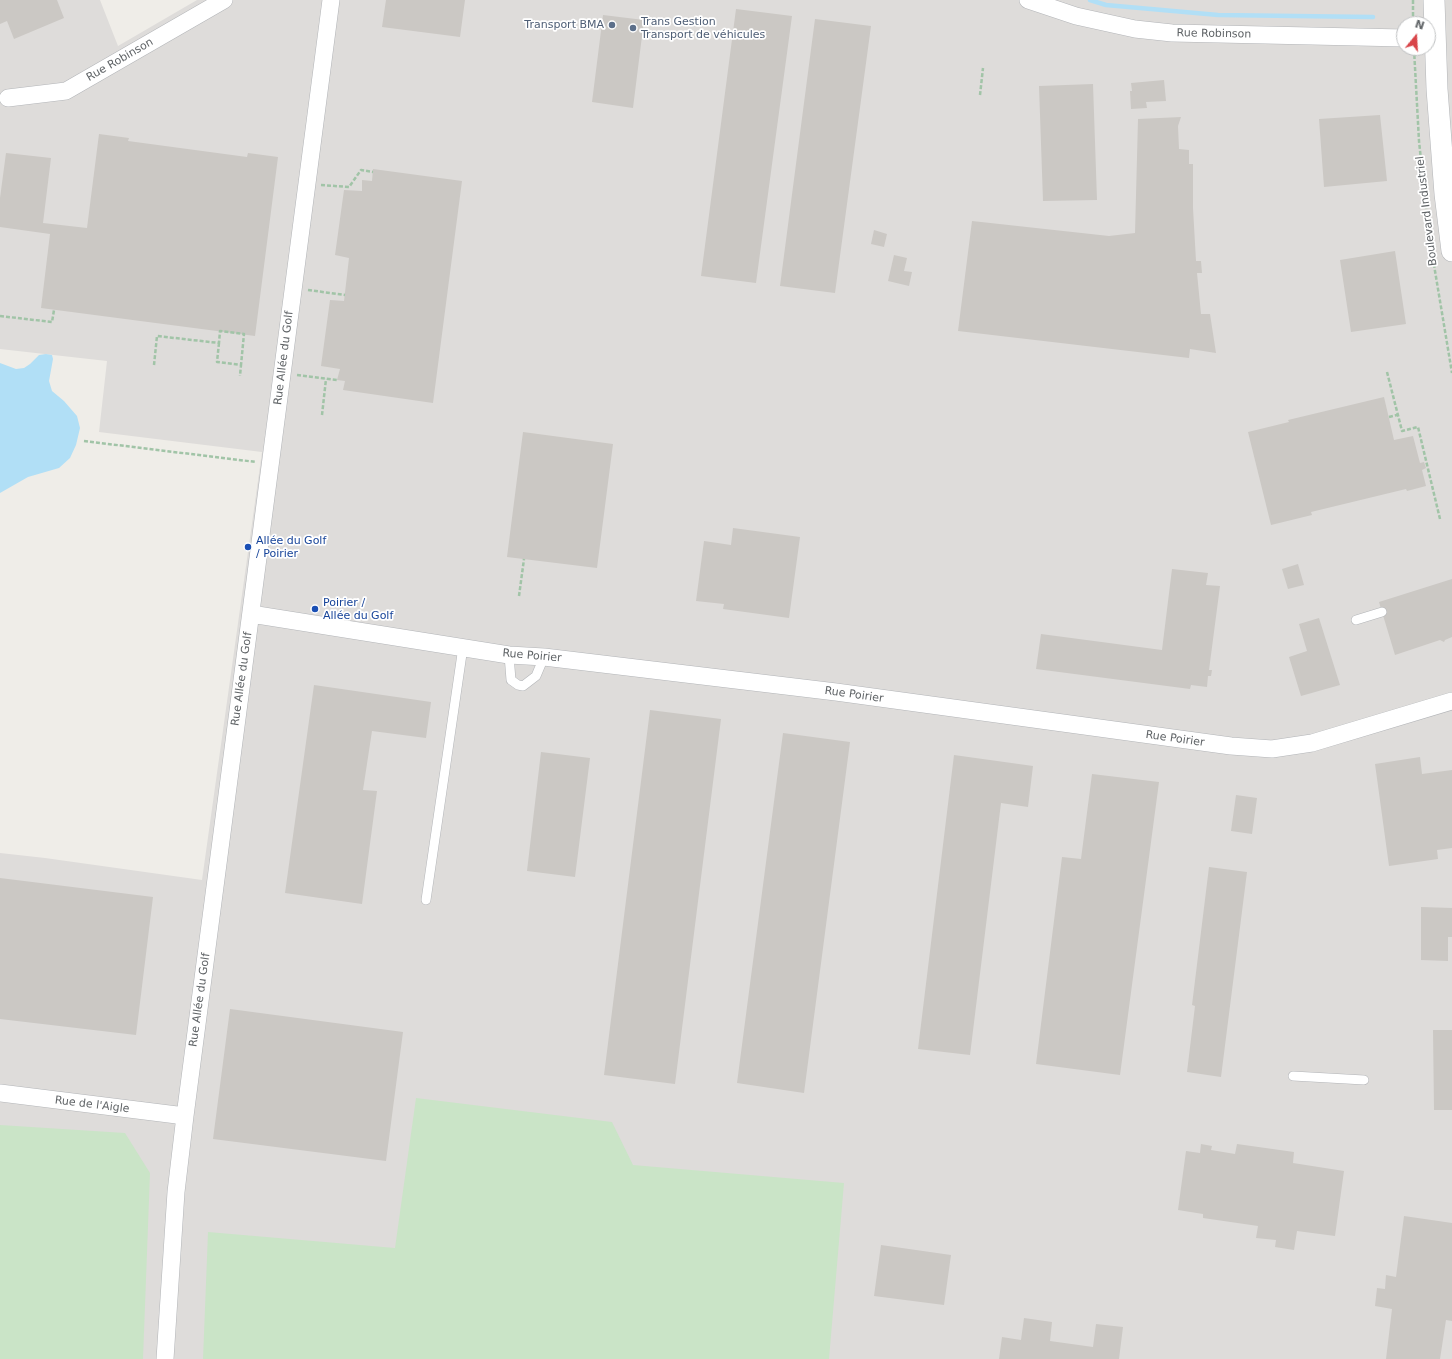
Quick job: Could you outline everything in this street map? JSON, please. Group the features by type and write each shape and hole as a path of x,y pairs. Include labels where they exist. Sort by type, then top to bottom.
{"street":[{"name":"Rue Robinson","path":"8,98 66,90 224,0"},
{"name":"Rue Allée du Golf","path":"165,1359 176,1192 185,1116 331,0"},
{"name":"Rue Robinson","path":"1028,0 1076,16 1135,29 1172,33 1396,38"},
{"name":"Boulevard Industriel","path":"1433,16 1434,0"},
{"name":"Boulevard Industriel","path":"1433,56 1452,251"},
{"name":"Rue Poirier","path":"251,614 509,655 544,657 836,692 1214,744 1272,749 1312,743 1452,701"},
{"name":"Rue de l'Aigle","path":"0,1093 185,1116"}],"lane":[{"path":"1356,620 1382,612"},
{"path":"426,900 463,647"},
{"path":"509,655 511,680 518,686 523,686 536,676 544,657"},
{"path":"1293,1076 1364,1080"}],"path":[{"path":"1413,0 1413,16"},
{"name":"Boulevard Industriel","path":"1414,56 1419,141 1429,234 1452,373"},
{"path":"980,95 983,68"},
{"path":"307,183 349,187 360,170 373,172"},
{"path":"294,288 345,295"},
{"path":"0,316 52,322 54,310"},
{"path":"240,376 244,334 220,331 217,362 241,365"},
{"path":"154,365 157,336 219,343"},
{"path":"1387,372 1402,431 1418,427 1440,518"},
{"path":"282,373 337,380"},
{"path":"322,415 326,379"},
{"path":"1389,417 1397,415"},
{"path":"84,441 271,463"},
{"path":"519,596 524,559"}],"shaded area":[{"path":"0,0 100,0 118,46 197,0 1452,0 1452,1359 0,1359 0,853 202,880 262,452 99,432 107,361 0,349"}],"green space":[{"path":"416,1098 612,1122 633,1165 844,1183 829,1359 203,1359 208,1232 395,1248"},
{"path":"0,1125 125,1133 150,1173 143,1359 0,1359"}],"water":[{"path":"39,355 52,355 53,359 49,381 52,391 64,401 77,416 80,428 76,445 70,458 59,468 28,477 0,493 0,363 16,369 24,368"}],"building":[{"path":"0,0 57,0 64,18 14,39 7,21 0,24"},
{"path":"386,0 465,0 460,37 382,27"},
{"path":"736,9 792,16 756,283 701,276"},
{"path":"603,15 644,20 633,108 592,102"},
{"path":"815,19 871,26 835,293 780,286"},
{"path":"1164,80 1166,101 1146,102 1147,108 1131,109 1131,83"},
{"path":"1093,84 1097,200 1043,201 1039,86"},
{"path":"1380,115 1387,181 1324,187 1319,119"},
{"path":"1181,117 1178,126 1179,149 1189,150 1189,164 1193,164 1193,208 1196,261 1201,261 1202,273 1197,273 1201,314 1210,314 1216,353 1190,349 1189,358 958,331 972,221 1109,236 1135,233 1138,119"},
{"path":"99,134 129,138 128,141 247,157 248,153 278,157 255,336 41,308 50,234 0,227 0,198 6,153 51,158 43,223 87,228"},
{"path":"373,169 462,181 433,403 343,390 345,381 337,380 340,369 321,366 330,300 344,301 349,258 335,255 344,190 362,191 362,180 372,181"},
{"path":"874,230 887,234 884,247 871,244"},
{"path":"1395,251 1406,324 1351,332 1340,260"},
{"path":"894,255 907,258 904,271 912,272 909,286 888,281"},
{"path":"1384,397 1394,440 1413,436 1420,463 1424,462 1426,468 1422,470 1426,486 1407,491 1406,489 1311,512 1312,515 1271,525 1248,432 1289,422 1288,420"},
{"path":"523,432 613,444 597,568 507,557"},
{"path":"733,528 800,537 789,618 723,609 724,604 696,601 704,541 731,545"},
{"path":"1298,564 1304,585 1288,589 1282,569"},
{"path":"1172,569 1208,573 1206,585 1220,586 1209,670 1212,670 1211,676 1208,676 1207,687 1191,685 1190,689 1036,669 1041,634 1162,650"},
{"path":"1452,579 1452,637 1444,642 1440,640 1395,655 1379,602"},
{"path":"1319,618 1340,685 1301,696 1289,657 1307,651 1299,624"},
{"path":"314,685 431,702 426,738 372,731 363,790 377,791 362,904 285,893"},
{"path":"650,710 721,719 675,1084 604,1075"},
{"path":"783,733 850,742 804,1093 737,1083"},
{"path":"541,752 590,758 575,877 527,871"},
{"path":"954,755 1033,766 1028,807 1001,803 970,1055 918,1049"},
{"path":"1420,757 1422,774 1452,770 1452,848 1437,850 1438,859 1389,866 1375,764"},
{"path":"1092,774 1159,782 1120,1075 1036,1064 1062,857 1081,859"},
{"path":"1236,795 1257,798 1252,834 1231,831"},
{"path":"1209,867 1247,872 1221,1077 1187,1072 1195,1006 1192,1005"},
{"path":"0,878 153,897 136,1035 0,1019"},
{"path":"1421,907 1452,908 1452,937 1448,937 1448,961 1421,960"},
{"path":"230,1009 403,1032 386,1161 213,1139"},
{"path":"1433,1030 1452,1030 1452,1110 1434,1110"},
{"path":"1201,1144 1212,1146 1211,1150 1235,1154 1237,1144 1294,1152 1293,1163 1344,1171 1335,1236 1297,1231 1294,1250 1275,1247 1276,1240 1256,1238 1258,1226 1203,1218 1203,1214 1178,1210 1186,1151 1200,1153"},
{"path":"1404,1216 1452,1223 1452,1321 1446,1320 1440,1359 1386,1359 1392,1309 1375,1306 1377,1288 1385,1289 1386,1275 1396,1277"},
{"path":"881,1245 951,1255 944,1305 874,1296"},
{"path":"1024,1318 1052,1322 1050,1341 1093,1347 1096,1324 1123,1327 1119,1359 999,1359 1002,1337 1021,1340"}],"waterway":[{"path":"1090,0 1106,5 1218,15 1373,17"}],"place":[{"name":"Transport BMA","path":"612,25"},
{"name":"Trans Gestion Transport de véhicules","path":"633,28"},
{"name":"Allée du Golf / Poirier","path":"248,547"},
{"name":"Poirier / Allée du Golf","path":"315,609"}]}
